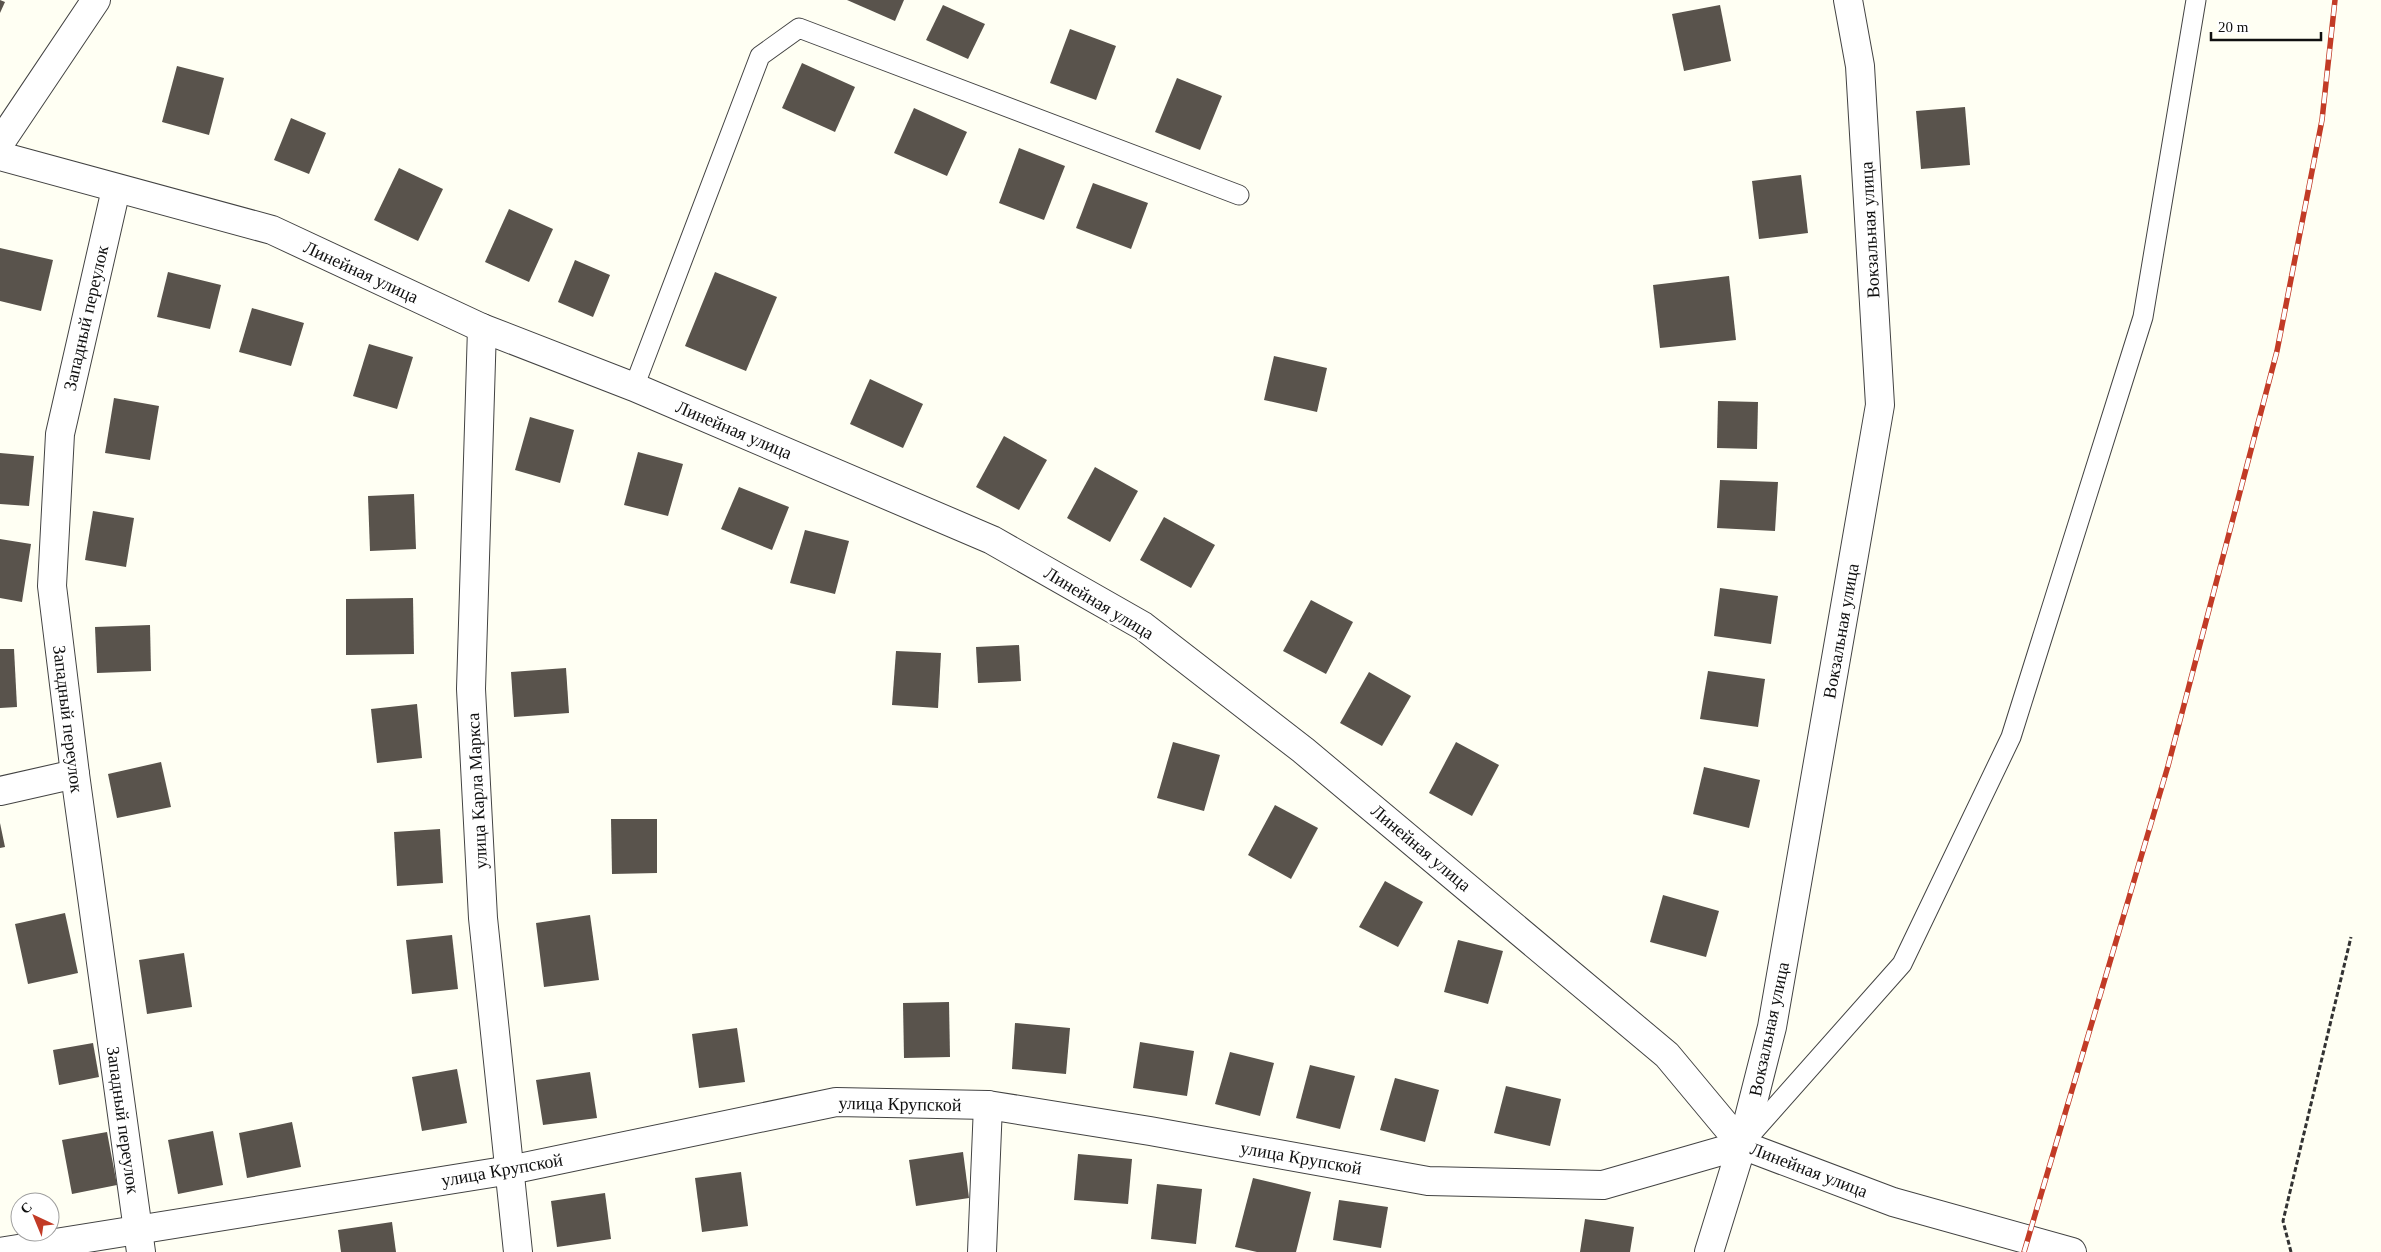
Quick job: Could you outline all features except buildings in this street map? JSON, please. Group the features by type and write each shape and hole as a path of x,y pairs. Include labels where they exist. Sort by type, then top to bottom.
{"street":[{"path":"0,144 96,0"},
{"name":"Вокзальная улица","path":"1709,1252 1742,1145 1772,1027 1880,405 1860,66 1848,0"},
{"name":"Линейная улица","path":"0,156 272,230 482,328 634,387 992,540 1143,626 1303,750 1667,1055 1742,1145 1893,1202 2072,1252"},
{"name":"Западный переулок","path":"116,189 60,434 52,586 75,774 139,1242"},
{"name":"улица Карла Маркса","path":"482,328 471,689 483,918 518,1252"},
{"path":"0,791 75,774"},
{"name":"улица Крупской","path":"0,1252 139,1242 510,1170 836,1102 988,1106 1150,1130 1428,1181 1603,1184 1742,1145"},
{"path":"982,1252 988,1106"}],"lane":[{"path":"1742,1145 1902,964 2011,737 2143,317 2196,0"},
{"path":"634,387 760,56 799,28 1239,195"}],"path":[{"path":"2291,1252 2283,1221 2351,937"}],"railway":[{"path":"2024,1252 2168,766 2277,351 2322,120 2335,0"}]}
